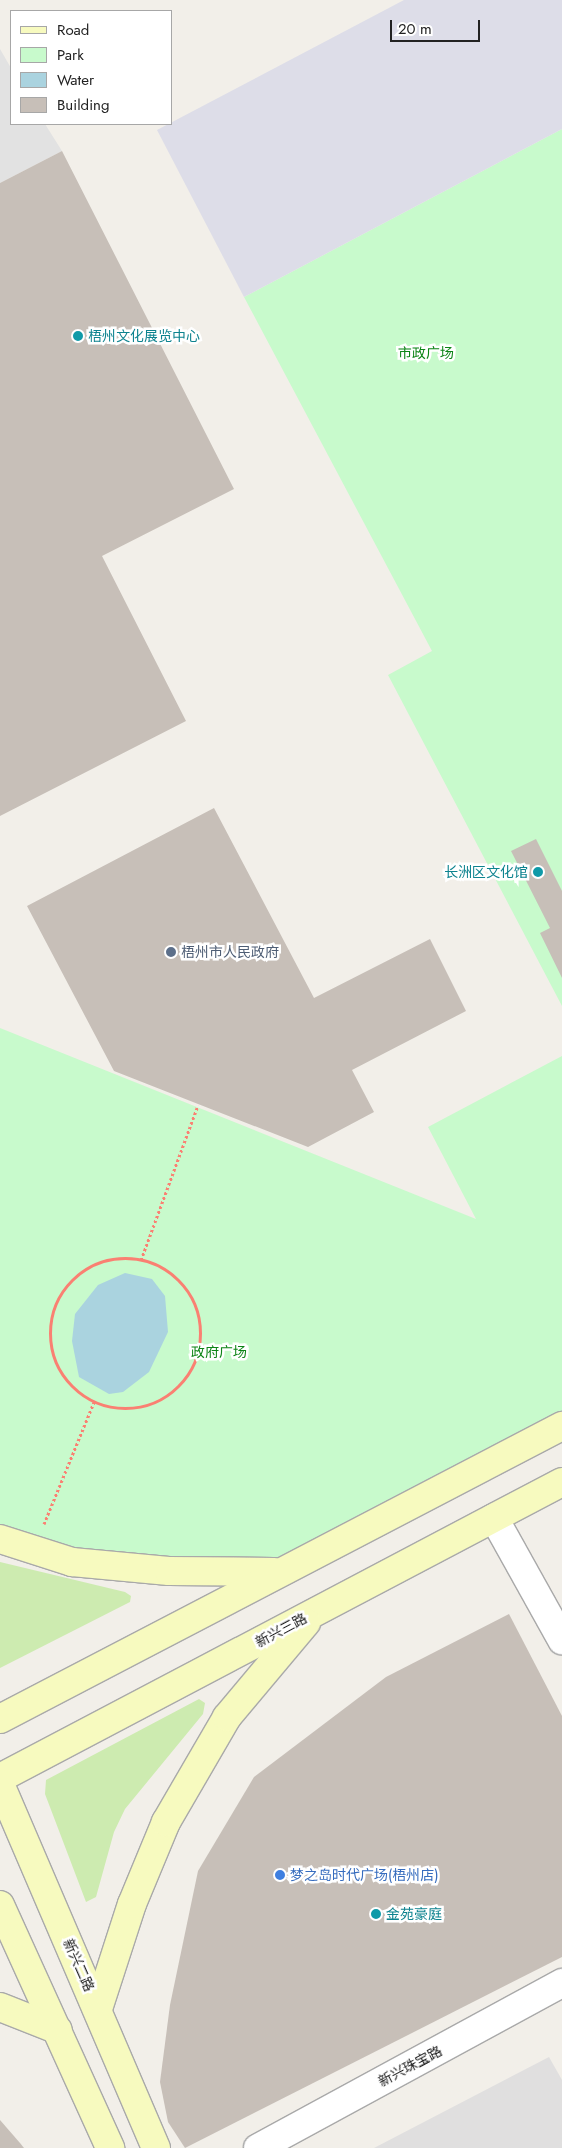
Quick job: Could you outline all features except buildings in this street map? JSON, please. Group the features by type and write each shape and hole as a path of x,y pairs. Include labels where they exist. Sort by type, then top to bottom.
{"main road":[{"path":"0,1719 278,1572 562,1426"},
{"name":"新兴三路","path":"0,1778 562,1482"},
{"path":"0,1539 72,1562 159,1570 278,1572"},
{"path":"98,2009 156,1841 186,1785 227,1717 315,1612"},
{"name":"新兴二路","path":"0,1784 156,2148"},
{"path":"0,1905 110,2148"},
{"path":"0,2008 58,2030"}],"street":[{"path":"494,1518 562,1640"},
{"name":"新兴珠宝路","path":"258,2148 562,1983"}],"path":[{"path":"141,1260 198,1105"},
{"path":"116,1259 141,1260 164,1269 183,1286 196,1308 200,1332 196,1356 184,1379 166,1396 143,1406 118,1408 94,1402 73,1388 56,1362 50,1322 58,1298 72,1279 93,1265 116,1259"},
{"path":"34,1550 94,1402"}],"shaded area":[{"path":"404,0 562,0 562,129 244,297 157,130 166,125 172,125 172,122"},
{"path":"0,49 10,66 10,125 46,125 62,151 0,183"},
{"path":"549,2057 562,2080 562,2148 374,2148"}],"green space":[{"name":"市政广场","path":"562,129 562,1006 388,675 432,651 244,297"},
{"name":"政府广场","path":"0,1028 476,1219 428,1127 562,1056 562,1426 278,1572 169,1571 0,1539"},
{"path":"0,1562 125,1592 131,1596 130,1602 0,1668"},
{"path":"199,1699 205,1703 203,1714 125,1809 114,1832 96,1897 86,1902 45,1794 46,1780"}],"water":[{"path":"125,1273 152,1279 165,1296 168,1332 149,1372 123,1392 109,1394 79,1377 72,1341 75,1314 98,1285"}],"place":[{"name":"梧州文化展览中心","path":"78,336"},
{"name":"长洲区文化馆","path":"538,872"},
{"name":"梧州市人民政府","path":"171,952"},
{"name":"梦之岛时代广场(梧州店)","path":"280,1875"},
{"name":"金苑豪庭","path":"376,1914"}]}
